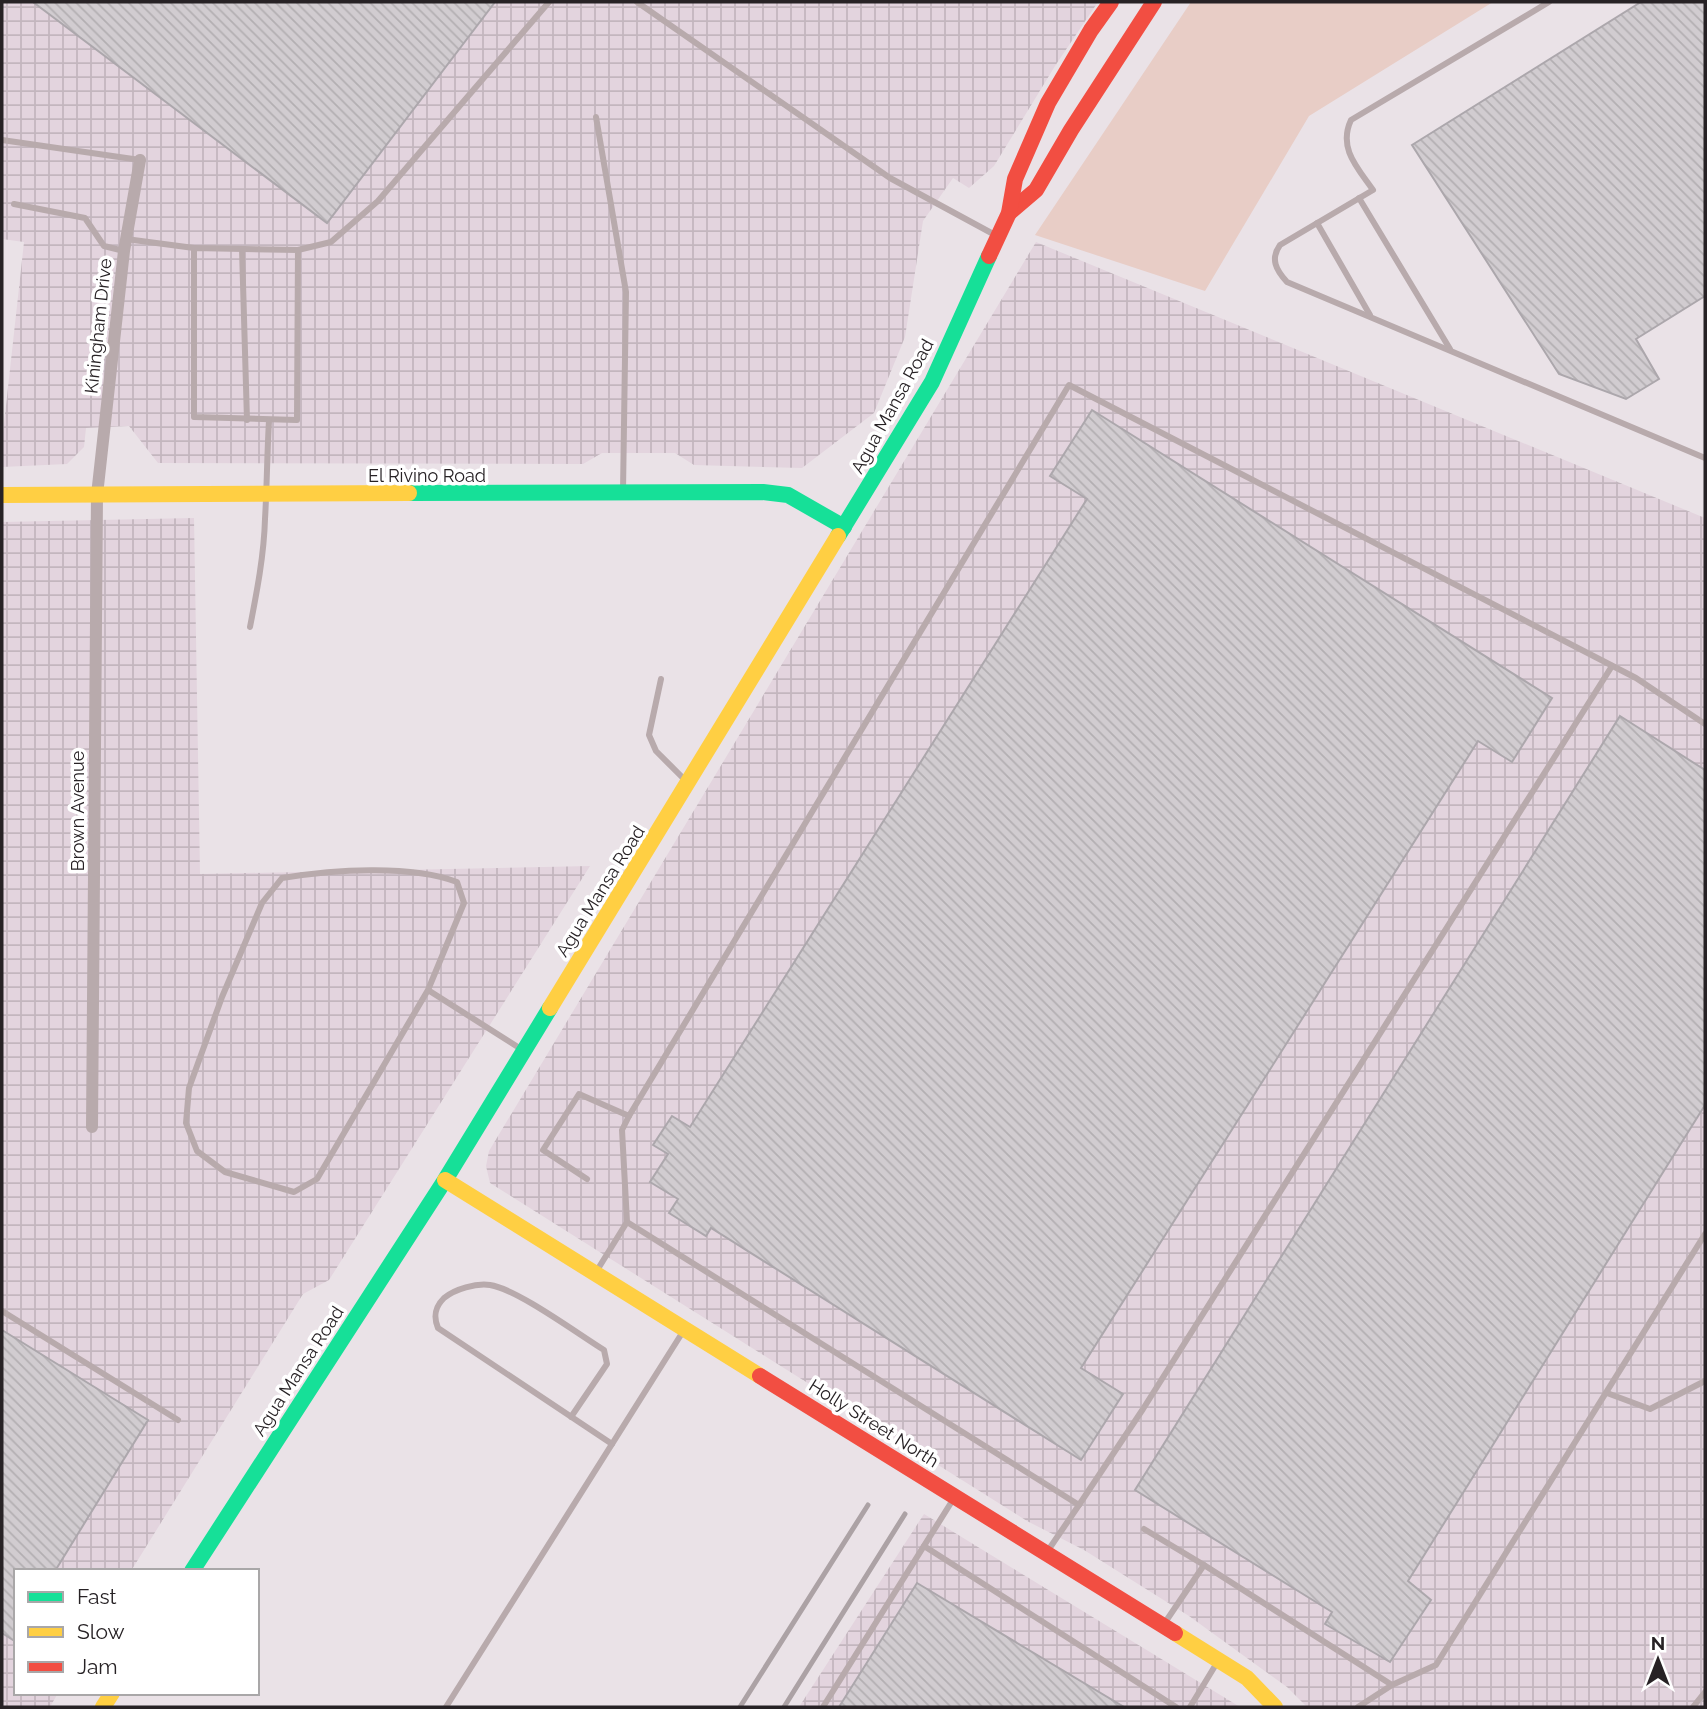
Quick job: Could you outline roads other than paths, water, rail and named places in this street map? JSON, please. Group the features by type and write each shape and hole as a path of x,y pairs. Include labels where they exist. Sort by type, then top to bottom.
{"main road":[{"name":"Agua Mansa Road","path":"192,1569 445,1180 932,382 1009,213 1015,179 1048,103 1091,30 1111,2"},
{"name":"Agua Mansa Road","path":"1009,213 1036,190 1071,130 1154,2"},
{"name":"El Rivino Road","path":"2,495 763,492 788,495 844,527"},
{"name":"Holly Street North","path":"445,1180 1219,1660 1247,1678 1275,1707"}],"street":[{"name":"Kiningham Drive","path":"97,495 125,245 140,160"},
{"name":"Brown Avenue","path":"92,1127 97,495"}],"lane":[{"path":"15,204 85,218 104,246 298,250 331,242 378,201 549,2"},
{"path":"637,2 890,178 998,237"},
{"path":"1549,2 1351,120 1345,134 1346,147 1373,190 1280,244 1275,252 1276,270 1287,282 1705,458"},
{"path":"596,117 626,292 623,493"},
{"path":"2,140 140,160"},
{"path":"1359,198 1451,350"},
{"path":"1317,223 1370,317"},
{"path":"194,247 194,417 269,421 297,420 298,250"},
{"path":"242,249 247,420"},
{"path":"596,1273 627,1222 622,1130 629,1116 1069,385 1636,678 1705,724"},
{"path":"250,627 259,578 265,518 269,421"},
{"path":"1047,1553 1143,1409 1612,666"},
{"path":"661,679 649,735 656,751 688,783"},
{"path":"367,871 438,875 457,882 464,903 428,990 317,1179 294,1192 225,1172 197,1151 186,1123 190,1088 222,997 262,903 282,878 322,872 367,871"},
{"path":"428,990 522,1050"},
{"path":"587,1179 543,1150 579,1094 629,1116"},
{"path":"627,1222 1079,1505"},
{"path":"1358,1707 1392,1685 1436,1665 1705,1234"},
{"path":"571,1417 607,1364 604,1350 509,1291 489,1285 457,1290 440,1302 435,1312 438,1328 571,1417 612,1444"},
{"path":"2,1311 178,1420"},
{"path":"446,1707 685,1328"},
{"path":"1607,1393 1650,1409 1705,1381"},
{"path":"822,1707 956,1496"},
{"path":"1144,1529 1392,1685"},
{"path":"925,1546 1176,1707"},
{"path":"1163,1625 1204,1565"},
{"path":"1190,1707 1219,1660"},
{"path":"1693,1707 1705,1692"}],"railway":[{"path":"740,1707 868,1505"},
{"path":"784,1707 905,1514"}]}
